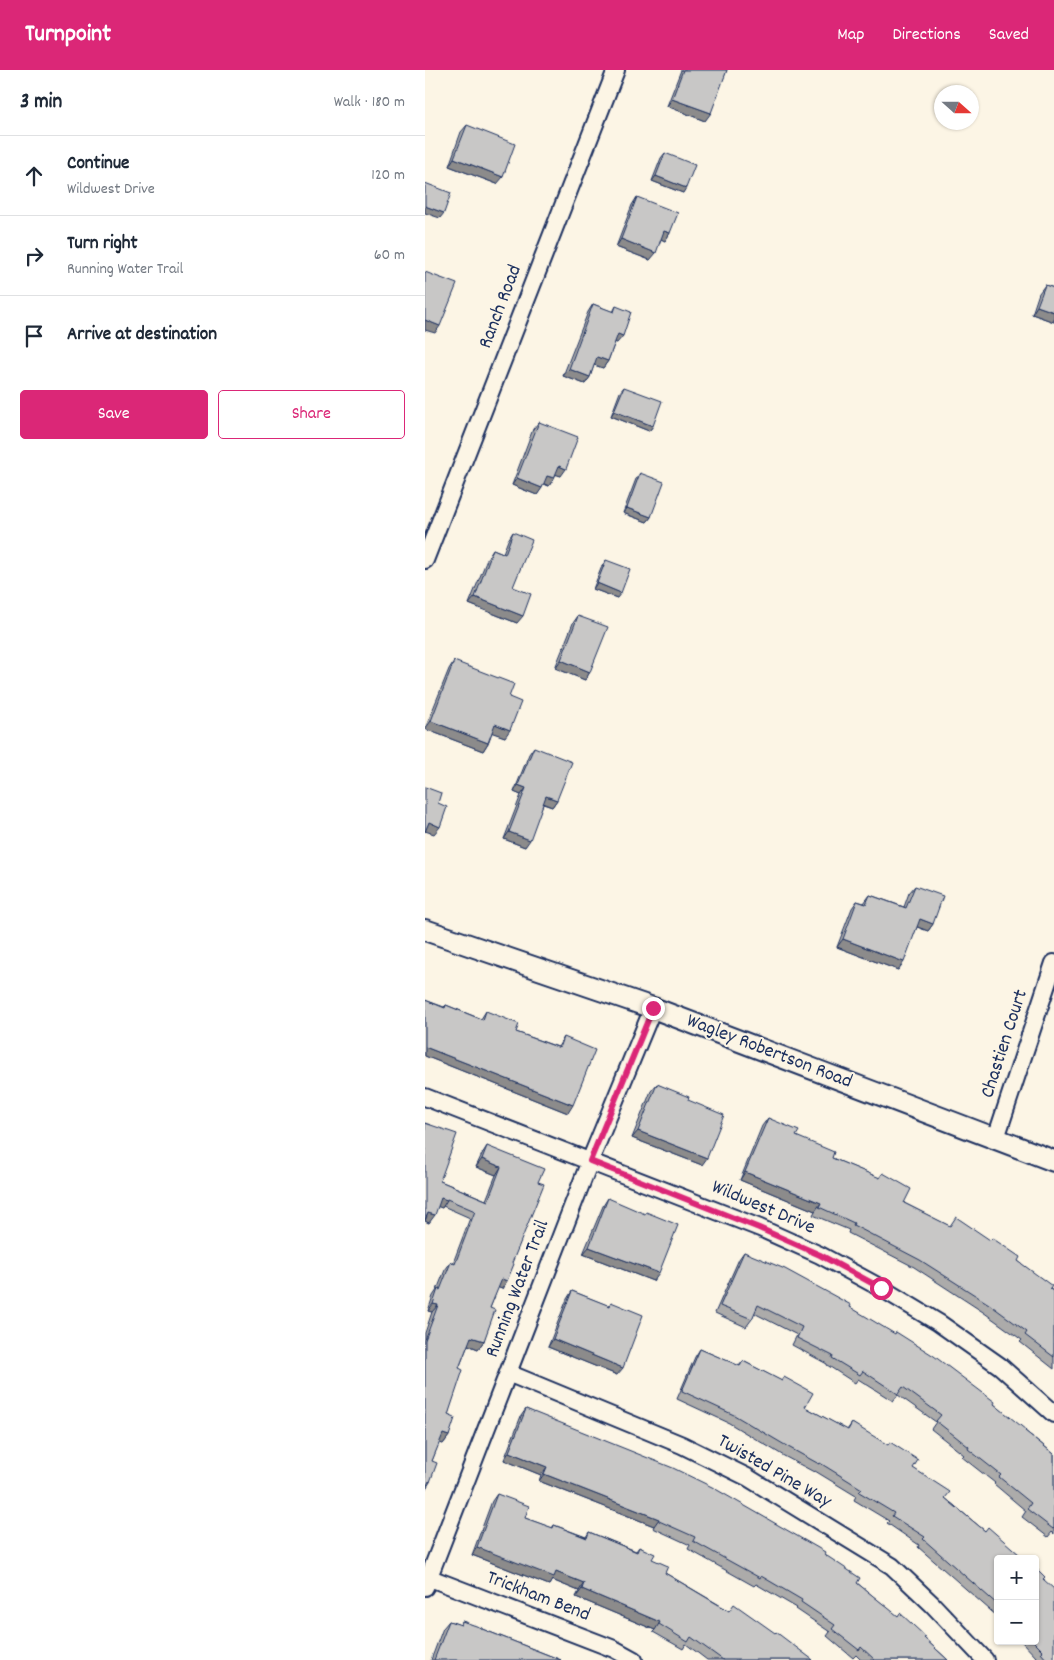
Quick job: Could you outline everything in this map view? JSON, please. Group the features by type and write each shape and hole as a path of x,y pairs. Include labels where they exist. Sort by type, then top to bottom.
{"street":[{"name":"Ranch Road","path":"425,560 616,70"},
{"name":"Wagley Robertson Road","path":"425,930 653,1008 1054,1161"},
{"name":"Chastien Court","path":"996,1138 1054,963"},
{"name":"Running Water Trail","path":"426,1580 590,1161 653,1008"},
{"name":"Wildwest Drive","path":"425,1097 759,1228 820,1255 881,1288 939,1323 1000,1366 1054,1414"},
{"name":"Twisted Pine Way","path":"508,1373 683,1445 747,1477 892,1566 932,1604 985,1660"},
{"name":"Trickham Bend","path":"426,1580 614,1649 634,1660"}],"building":[{"path":"683,70 727,70 711,113 672,99"},
{"path":"467,125 515,144 503,177 454,158"},
{"path":"665,153 695,165 686,188 656,176"},
{"path":"425,183 451,193 444,213 425,206"},
{"path":"637,197 678,213 670,233 664,231 656,253 621,239"},
{"path":"425,272 457,284 440,326 425,320"},
{"path":"1045,285 1054,288 1054,312 1037,306"},
{"path":"593,304 614,312 616,306 631,312 623,336 618,334 608,361 597,357 590,377 569,369"},
{"path":"624,387 662,401 653,426 614,411"},
{"path":"539,422 578,437 566,469 559,466 554,478 547,476 542,488 517,478"},
{"path":"640,473 664,482 651,517 627,508"},
{"path":"513,532 532,540 513,587 531,594 523,616 475,597 493,549 505,554"},
{"path":"606,560 630,569 621,593 597,583"},
{"path":"578,616 608,627 590,672 561,660"},
{"path":"454,661 514,684 509,697 521,702 510,730 495,724 488,743 431,721"},
{"path":"534,747 572,762 557,800 546,796 530,840 509,832 526,788 518,785"},
{"path":"425,787 441,793 438,803 447,807 440,827 429,822 425,832"},
{"path":"915,886 943,896 933,924 920,919 904,962 843,939 857,901 866,904 870,895 906,908"},
{"path":"425,1000 445,1008 446,1005 483,1020 486,1011 519,1024 516,1032 560,1048 564,1037 595,1050 573,1105 425,1047"},
{"path":"657,1084 689,1097 688,1100 724,1115 707,1158 638,1131"},
{"path":"768,1118 799,1131 796,1136 834,1152 832,1158 880,1178 883,1173 911,1189 904,1203 950,1226 956,1217 1020,1257 1018,1261 1052,1286 1050,1289 1054,1292 1054,1357 1025,1335 1027,1332 989,1304 920,1260 853,1225 854,1223 819,1207 821,1203 745,1172"},
{"path":"425,1123 457,1134 440,1181 488,1201 501,1167 482,1159 487,1146 544,1169 538,1182 544,1184 512,1263 514,1264 507,1281 502,1279 490,1308 495,1310 484,1341 471,1337 459,1368 463,1370 448,1415 455,1418 449,1436 443,1434 432,1461 437,1463 425,1490 425,1340 438,1305 433,1304 438,1289 440,1290 451,1262 455,1264 475,1211 441,1198 435,1215 428,1213 425,1220"},
{"path":"608,1198 645,1214 646,1212 678,1225 659,1273 589,1247"},
{"path":"744,1252 785,1269 851,1305 850,1307 895,1334 896,1332 934,1356 995,1402 994,1404 1054,1454 1054,1528 1027,1509 1031,1503 999,1477 1001,1475 968,1449 969,1447 936,1421 941,1415 903,1387 898,1394 863,1371 860,1375 832,1358 833,1356 797,1338 802,1327 758,1305 752,1319 720,1306"},
{"path":"572,1291 610,1306 611,1302 643,1315 623,1368 553,1339"},
{"path":"700,1349 740,1366 743,1361 782,1381 784,1377 813,1393 805,1407 848,1430 852,1423 888,1445 890,1442 918,1460 913,1468 950,1492 945,1498 985,1531 988,1527 1020,1555 994,1555 994,1601 923,1539 925,1537 892,1516 894,1513 859,1492 862,1489 734,1415 682,1391"},
{"path":"526,1409 673,1468 712,1487 825,1552 824,1554 860,1578 857,1583 898,1616 900,1613 948,1660 875,1660 861,1647 859,1650 832,1629 835,1625 801,1602 802,1600 761,1576 760,1578 693,1541 695,1537 659,1521 659,1519 544,1474 547,1467 509,1452"},
{"path":"497,1494 529,1506 525,1518 553,1528 554,1525 587,1538 589,1532 637,1552 639,1547 655,1554 652,1559 668,1566 665,1573 729,1611 734,1604 813,1660 723,1660 691,1637 688,1642 659,1624 660,1622 582,1589 584,1583 556,1572 554,1577 477,1547"},
{"path":"1039,1571 1045,1577 1043,1579 1054,1589 1054,1660 1047,1660 1041,1653 1043,1651 1037,1645 1039,1645"},
{"path":"449,1621 461,1625 462,1621 561,1660 434,1660"}],"route":[{"path":"653,1008 590,1161 759,1228 820,1255 881,1288"}]}
